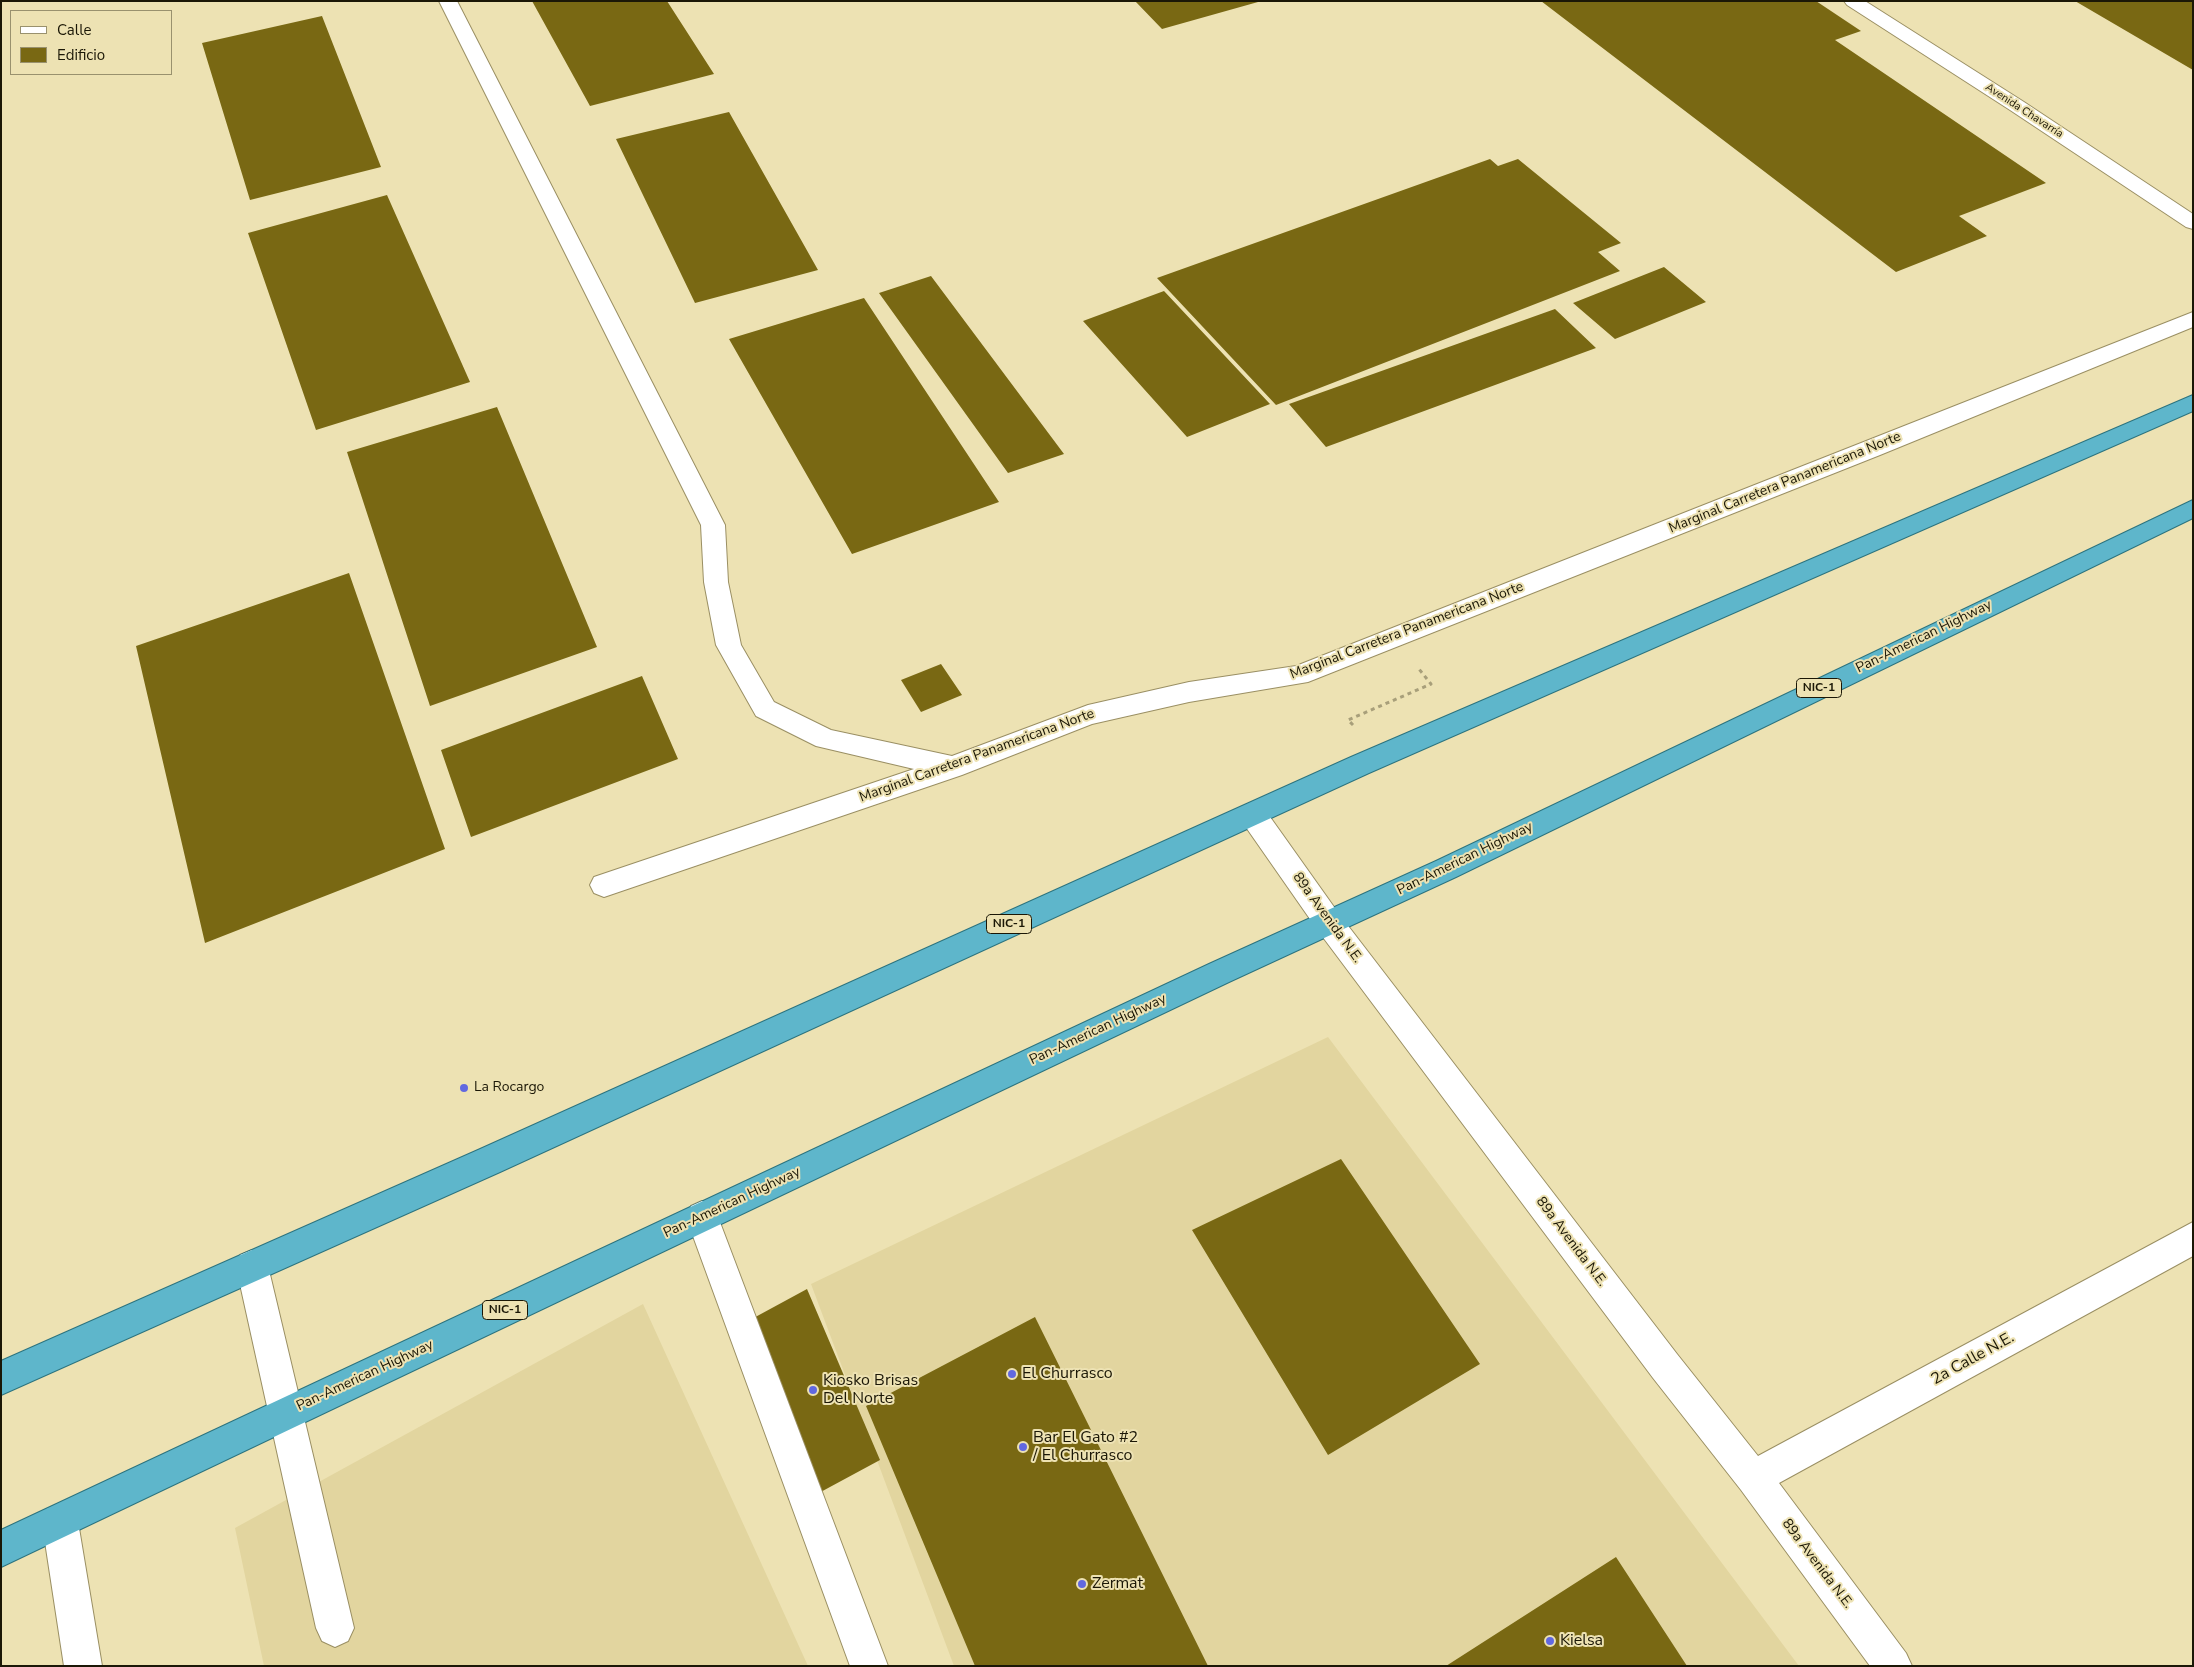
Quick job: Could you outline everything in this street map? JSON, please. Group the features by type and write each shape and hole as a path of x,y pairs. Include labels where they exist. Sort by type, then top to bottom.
{"highway":[{"name":"NIC-1","path":"1,1378 1388,753 2193,402"},
{"name":"Pan-American Highway","path":"1,1549 1218,973 1446,869 2193,508"}],"street":[{"path":"448,1 713,525 716,582 730,645 764,709 825,739 953,767"},
{"name":"Avenida Chavarría","path":"1853,1 2017,106 2193,223"},
{"name":"Marginal Carretera Panamericana Norte","path":"604,885 953,767 1088,715 1189,692 1299,675 2193,319"},
{"name":"89a Avenida N.E.","path":"1253,815 1329,923 1664,1366 1753,1478 1893,1666"},
{"path":"702,1217 869,1666"},
{"name":"2a Calle N.E.","path":"1753,1478 2193,1238"},
{"path":"252,1266 284,1414 335,1628"},
{"path":"60,1522 83,1666"}],"path":[{"path":"1348,720 1431,684 1393,638"}],"shaded area":[{"path":"1328,1037 1799,1666 954,1666 811,1284"},
{"path":"643,1304 808,1666 264,1666 235,1528"}],"building":[{"path":"532,1 667,1 714,74 590,106"},
{"path":"1135,1 1258,1 1258,2 1162,29"},
{"path":"1541,1 1816,1 1861,31 1835,40 2046,183 1959,216 1987,236 1896,272"},
{"path":"2075,1 2193,1 2193,70"},
{"path":"322,16 381,167 250,200 202,43"},
{"path":"729,112 818,270 695,303 616,139"},
{"path":"1490,159 1498,166 1518,159 1621,243 1598,252 1620,271 1276,405 1157,278"},
{"path":"387,195 470,382 316,430 248,233"},
{"path":"1664,267 1706,302 1615,339 1573,303"},
{"path":"931,276 1064,454 1008,473 879,293"},
{"path":"1164,291 1270,404 1187,437 1083,321"},
{"path":"864,298 999,502 852,554 729,339"},
{"path":"1555,309 1596,348 1326,447 1289,404"},
{"path":"497,407 597,647 430,706 347,452"},
{"path":"349,573 445,849 205,943 136,646"},
{"path":"941,664 962,695 921,712 901,680"},
{"path":"642,676 678,759 471,837 441,750"},
{"path":"1341,1159 1480,1364 1328,1455 1192,1230"},
{"name":"Kiosko Brisas Del Norte","path":"807,1289 880,1460 817,1494 748,1321"},
{"path":"1035,1317 1208,1666 975,1666 866,1406"},
{"path":"1616,1557 1687,1666 1446,1666"}],"place":[{"name":"La Rocargo","path":"464,1088"},
{"name":"El Churrasco","path":"1012,1374"},
{"name":"Kiosko Brisas Del Norte","path":"813,1390"},
{"name":"Bar El Gato #2 / El Churrasco","path":"1023,1447"},
{"name":"Zermat","path":"1082,1584"},
{"name":"Kielsa","path":"1550,1641"}]}
